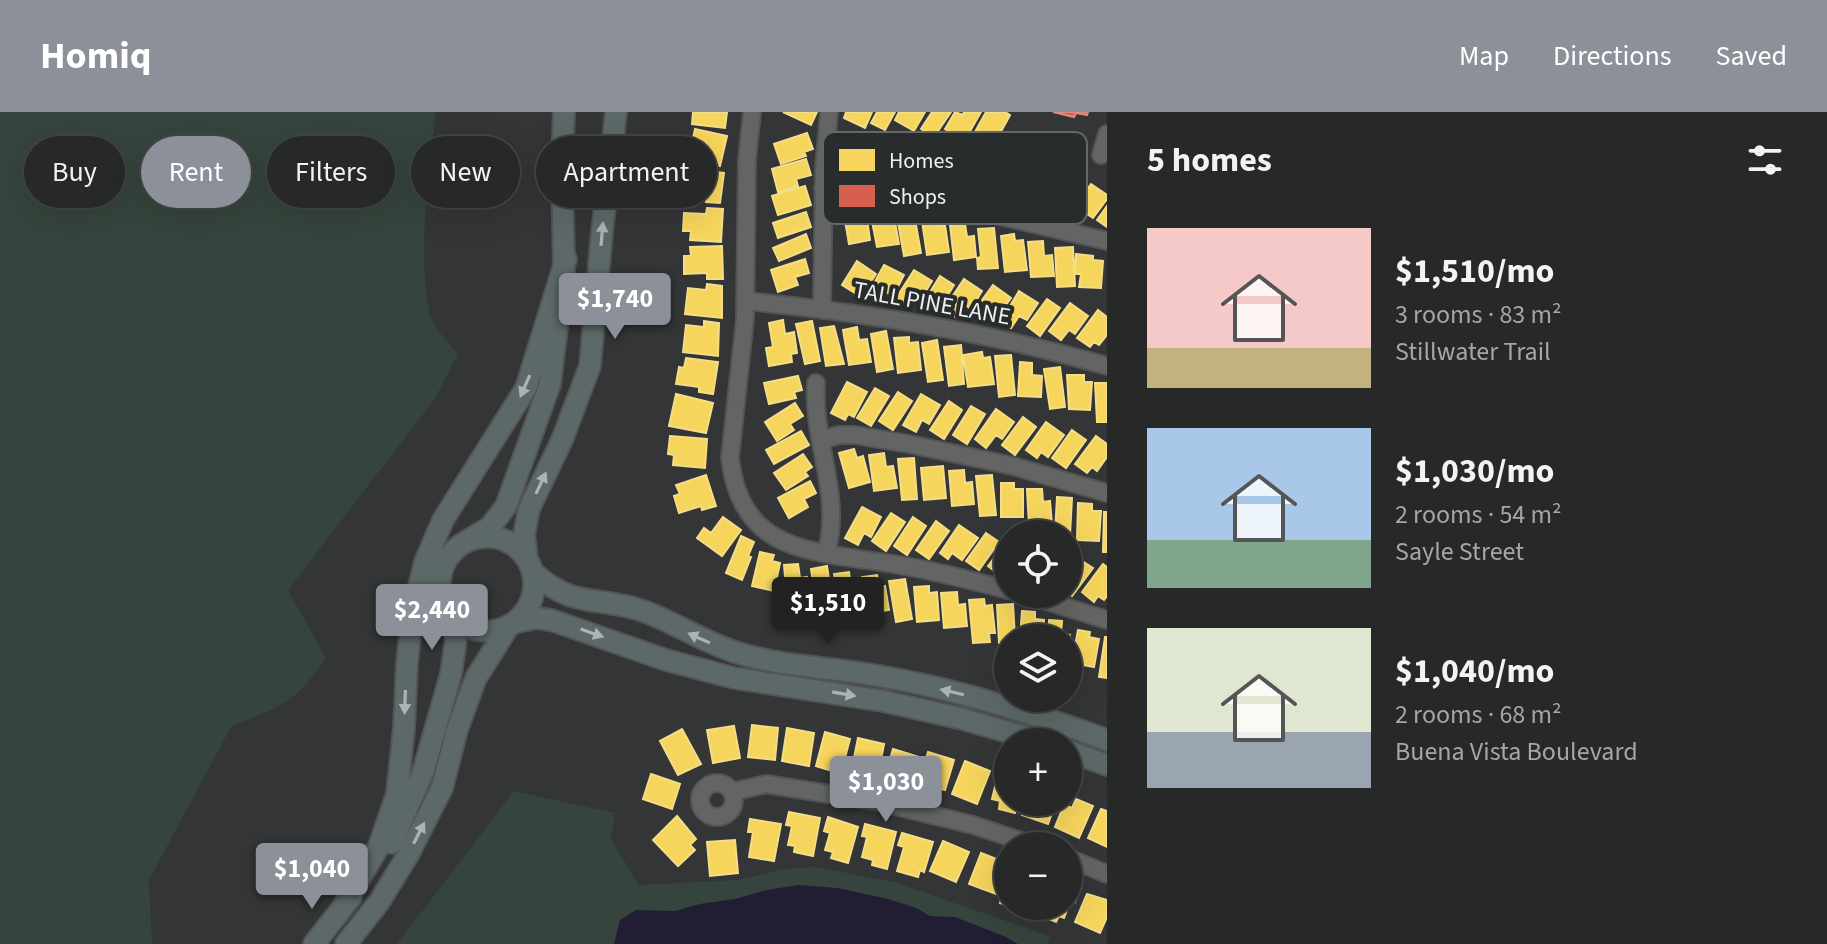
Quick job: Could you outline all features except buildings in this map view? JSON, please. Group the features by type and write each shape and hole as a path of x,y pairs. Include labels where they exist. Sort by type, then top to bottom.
{"main road":[{"path":"314,944 390,847 423,772 451,674 456,639 440,591 444,563 453,551 490,527 506,506 550,384 566,259 562,164 564,112"},
{"path":"346,944 379,902 408,855 442,788 457,730 476,678 512,624 531,602 535,589 524,535 529,509 562,440 590,366 616,112"},
{"path":"344,905 379,846 397,794 413,610 425,562 443,520 526,388 566,259"},
{"path":"465,542 492,537 505,540 517,547 550,588 564,595 645,611 701,640 736,652 924,685 987,700 1107,740"},
{"path":"448,611 465,626 479,631 494,631 536,618 551,620 666,660 721,675 897,704 994,728"},
{"path":"1082,756 1107,765"}],"street":[{"path":"752,112 747,160 746,301 739,390 731,441 732,476 745,507 771,535 788,545 897,564 994,587"},
{"path":"827,132 829,112"},
{"path":"1101,155 1107,134"},
{"path":"822,310 823,188"},
{"path":"1034,224 1107,241"},
{"name":"TALL PINE LANE","path":"746,301 944,327 1107,366"},
{"path":"816,383 815,403 833,517 826,554"},
{"path":"821,440 855,435 909,444 1013,466 1107,493"},
{"path":"1069,608 1107,620"},
{"path":"732,792 766,784 867,800 935,815 994,833"},
{"path":"1082,864 1107,874"}],"green space":[{"path":"0,112 436,112 433,136 411,136 411,208 426,208 424,267 430,314 438,330 458,354 434,400 288,590 326,658 305,685 286,702 232,725 149,880 152,944 0,944"},
{"path":"514,791 615,813 611,839 639,885 739,880 784,869 815,867 894,882 994,917 994,920 1004,920 1050,936 1048,944 397,944"}],"shaded area":[{"path":"798,885 837,888 888,899 930,916 955,917 1018,944 614,944 620,920 636,910 675,911"}]}
